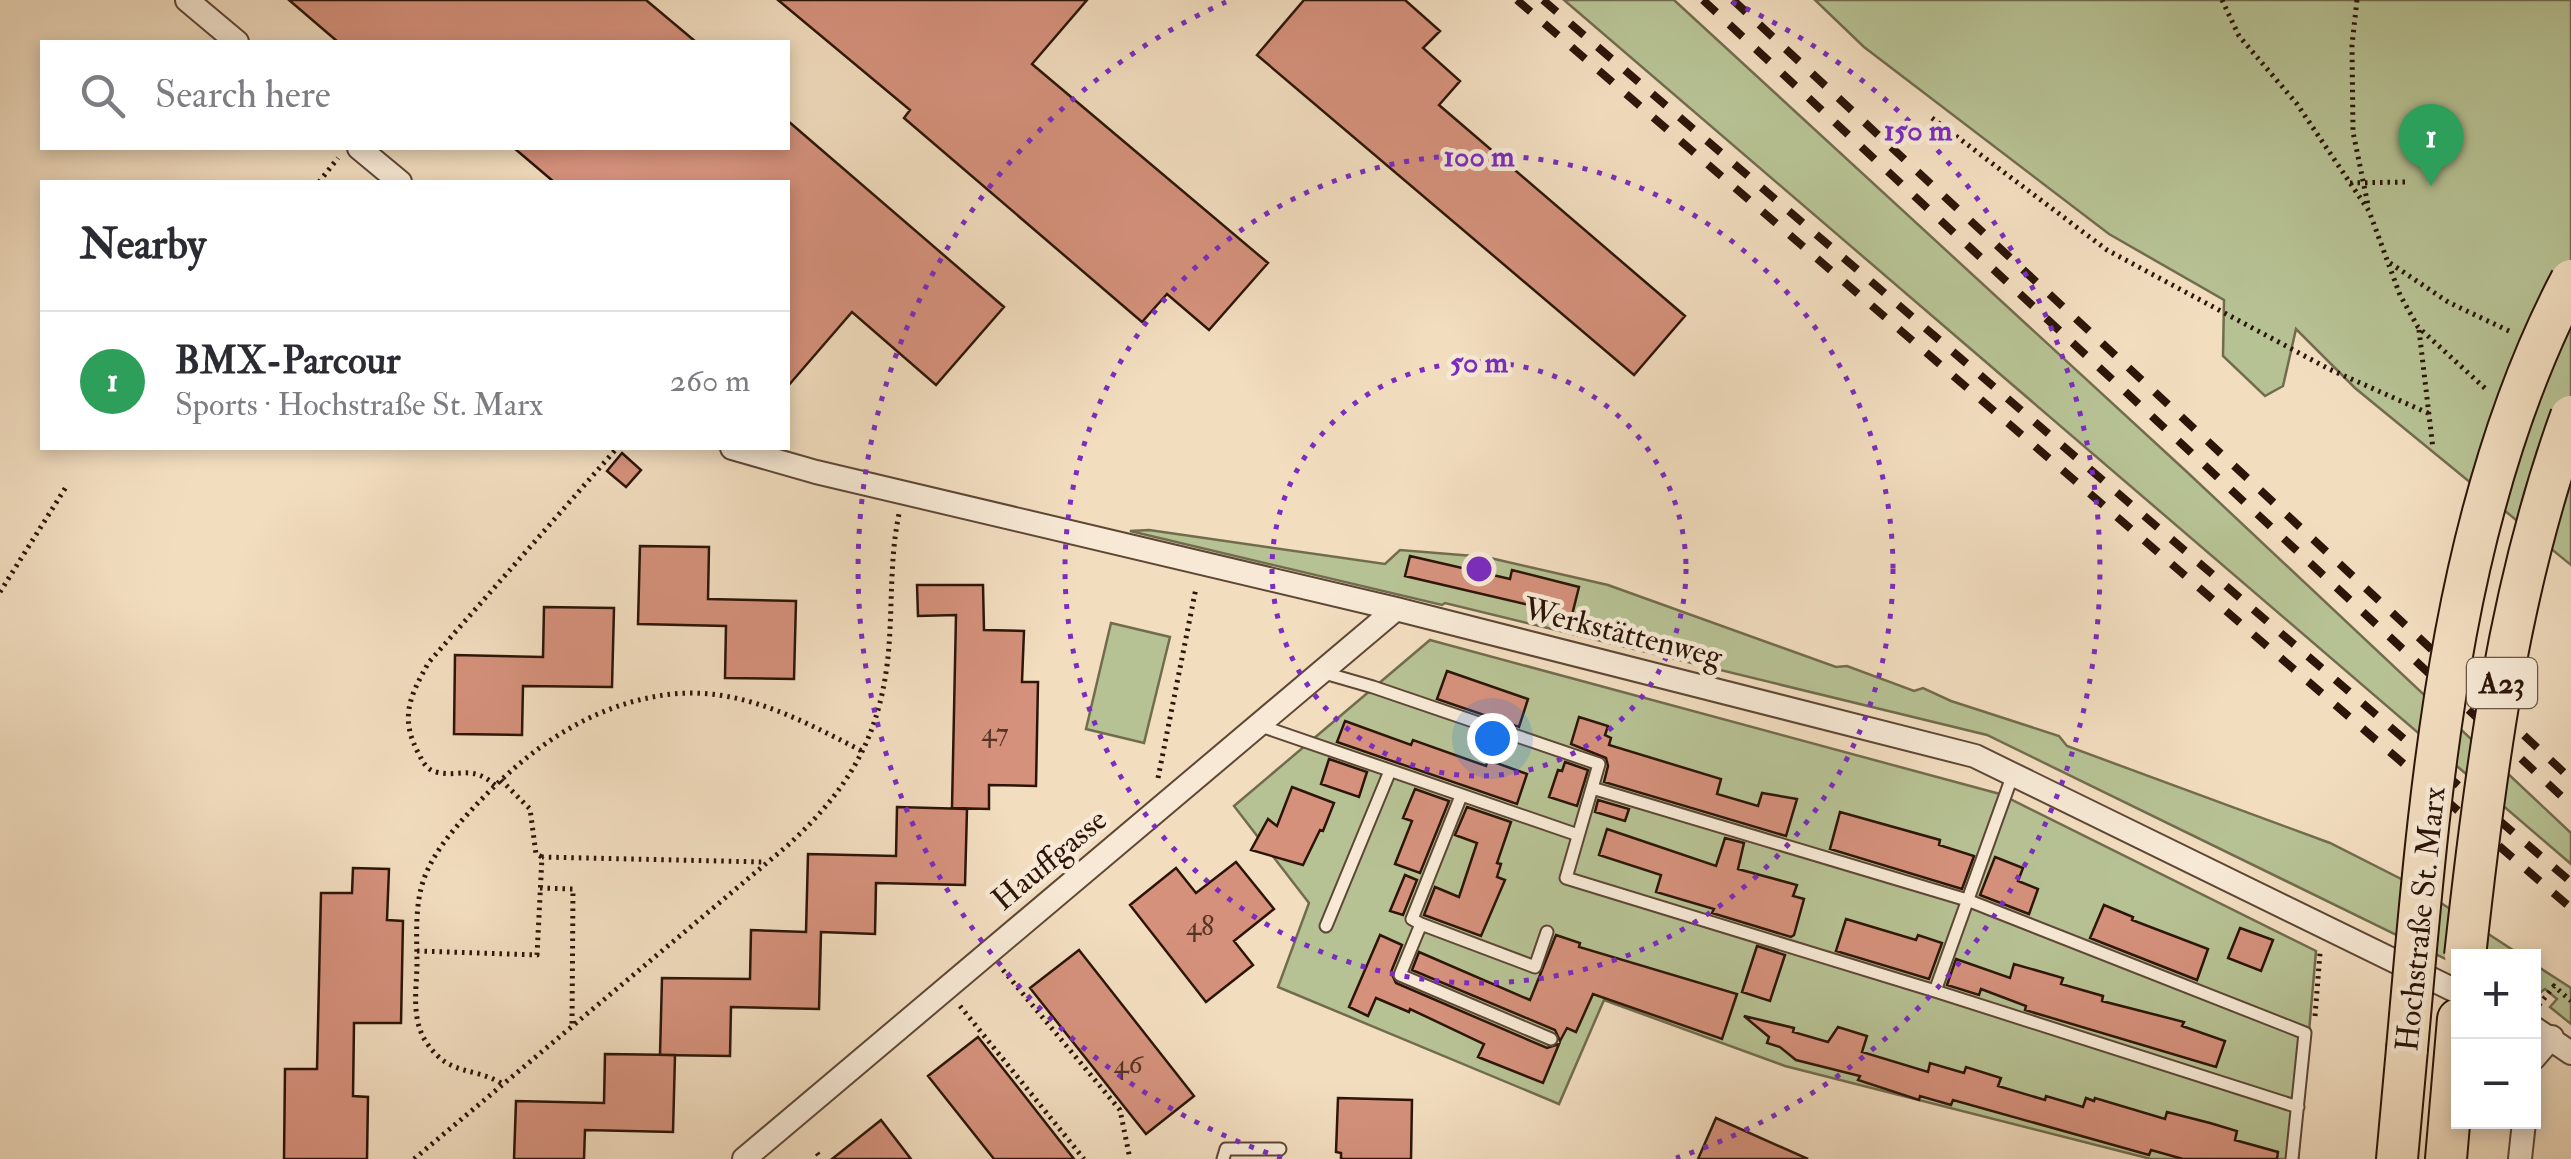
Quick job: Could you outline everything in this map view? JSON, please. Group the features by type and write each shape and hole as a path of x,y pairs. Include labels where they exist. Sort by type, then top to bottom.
{"highway":[{"name":"Hochstraße St. Marx","path":"2397,1159 2432,790 2463,600 2482,519 2512,423 2530,370 2571,280"},
{"name":"Hochstraße St. Marx","path":"2466,949 2505,665 2534,532 2571,416"},
{"name":"Hochstraße St. Marx","path":"2446,1159 2456,1039"}],"street":[{"path":"187,0 234,40"},
{"path":"350,150 397,180"},
{"name":"Werkstättenweg","path":"739,450 816,472 1396,608 1976,756 2451,989"},
{"name":"Hauffgasse","path":"744,1159 1396,608"},
{"path":"2543,1033 2571,1053"},
{"path":"2520,1159 2523,1129"}],"lane":[{"path":"1321,672 1599,764 1566,878 2298,1107"},
{"path":"1258,725 1578,835"},
{"path":"1326,926 1390,771"},
{"path":"1935,991 2013,774"},
{"path":"1592,788 1967,900 2305,1033 2292,1159"},
{"path":"1461,796 1412,919 1534,967 1547,932"},
{"path":"1421,924 1400,975 1551,1039"},
{"path":"1222,1159 1226,1150 1280,1149"}],"path":[{"path":"2222,0 2239,36 2297,104 2369,212"},
{"path":"2357,0 2352,45 2353,132 2369,212 2400,294 2418,327 2502,402"},
{"path":"1932,118 2108,250 2329,369 2430,414"},
{"path":"322,180 350,150"},
{"path":"2350,183 2407,182"},
{"path":"2388,262 2448,302 2520,336"},
{"path":"2418,327 2434,449"},
{"path":"615,450 429,662 407,712 410,738 424,764 435,772 464,771 498,782 530,809 536,854 768,862"},
{"path":"0,592 66,486"},
{"path":"414,1159 768,862 831,802 864,752 884,688 891,562 903,492"},
{"path":"1150,816 1201,562"},
{"path":"501,1083 450,1066 424,1039 416,1012 419,902 426,874 453,832 498,782 540,745 581,722 626,704 669,694 705,693 754,701 864,752"},
{"path":"417,951 537,956 542,856"},
{"path":"540,888 574,889 572,1025"},
{"path":"988,953 1020,986 1120,1110 1130,1159"},
{"path":"2541,1001 2554,986 2571,1001"},
{"path":"946,988 1084,1159"}],"green space":[{"path":"1564,0 1674,0 2187,472 2571,833 2571,864"},
{"path":"1815,0 2571,0 2571,565 2355,388 2296,329 2283,386 2265,396 2223,356 2224,300 2109,234 1864,47"},
{"path":"1149,530 1385,564 1400,550 1486,557 1608,585 1836,667 1847,666 1914,691 1923,688 2059,736 2067,746 2330,843 2415,886 2511,949 2451,949 2451,962 1987,735 1130,531"},
{"path":"1111,623 1170,637 1144,743 1086,729"},
{"path":"1430,640 2000,794 2316,951 2298,1159 2151,1159 1785,1066 1604,1000 1559,1104 1278,987 1309,903 1234,806"},
{"path":"2541,969 2571,988 2571,1024 2550,1007 2557,999 2545,989 2541,992"}],"building":[{"path":"289,0 646,0 694,40 336,40"},
{"path":"778,0 1087,0 1032,64 1268,263 1209,330 1167,294 1142,322 904,118 910,110"},
{"path":"1304,0 1405,0 1440,31 1423,48 1460,81 1439,105 1685,316 1634,375 1257,55"},
{"path":"790,123 1004,307 936,385 852,312 790,384 790,180 552,180 516,150 790,150"},
{"path":"622,453 641,470 626,487 607,471"},
{"path":"640,546 709,547 708,599 796,601 794,679 725,678 726,626 638,624"},
{"path":"1410,556 1510,579 1512,570 1579,587 1572,615 1405,576"},
{"path":"917,585 983,585 984,630 1024,631 1022,682 1038,682 1036,786 989,785 989,809 952,808 956,615 918,616"},
{"path":"544,607 614,608 612,687 523,686 522,735 454,734 455,655 543,657"},
{"path":"1447,671 1528,699 1519,727 1437,699"},
{"path":"1579,717 1608,726 1605,735 1611,738 1609,745 1721,779 1717,794 1758,806 1762,793 1797,799 1786,836 1604,782 1606,758 1571,744"},
{"path":"1345,721 1411,745 1413,740 1486,766 1488,760 1527,774 1517,804 1337,742"},
{"path":"1329,759 1367,772 1359,797 1321,784"},
{"path":"1565,762 1588,770 1577,806 1549,797 1558,770 1562,771"},
{"path":"1292,787 1334,803 1303,865 1251,850 1268,819 1277,826"},
{"path":"1415,789 1449,801 1420,873 1395,864 1412,821 1403,818"},
{"path":"1598,800 1629,809 1625,821 1595,812"},
{"path":"897,807 967,809 965,885 876,883 875,934 821,932 819,1009 731,1007 730,1056 660,1055 662,978 750,979 751,930 806,932 808,854 896,856"},
{"path":"1467,807 1511,822 1497,863 1501,864 1497,877 1505,880 1481,936 1424,915 1435,887 1459,897 1477,843 1455,835"},
{"path":"1840,812 1940,840 1939,845 1974,856 1962,889 1830,849"},
{"path":"1607,829 1716,866 1725,838 1744,843 1738,869 1797,885 1793,896 1804,899 1794,935 1712,913 1714,909 1656,892 1661,875 1599,855"},
{"path":"1995,857 2023,868 2018,881 2038,889 2029,914 1980,895"},
{"path":"1236,862 1274,909 1234,941 1253,965 1206,1002 1130,905 1176,868 1196,893"},
{"path":"353,868 389,869 387,920 403,921 401,1023 354,1023 353,1096 368,1097 367,1159 284,1159 285,1069 317,1069 321,893 352,893"},
{"path":"1405,875 1417,880 1403,915 1390,911"},
{"path":"2104,905 2208,949 2197,980 2090,938"},
{"path":"1846,919 1916,940 1918,935 1942,943 1929,979 1836,951"},
{"path":"2240,928 2273,940 2261,971 2228,958"},
{"path":"1380,935 1402,945 1391,972 1396,983 1547,1048 1559,1044 1543,1083 1478,1057 1484,1044 1410,1009 1409,1012 1376,998 1368,1016 1349,1007"},
{"path":"1556,935 1580,943 1579,947 1737,994 1722,1039 1593,994 1576,1032 1567,1028 1560,1041 1555,1030 1412,970 1419,952 1530,1000"},
{"path":"1757,946 1785,955 1770,1001 1742,992"},
{"path":"1079,950 1194,1096 1146,1134 1030,988"},
{"path":"1956,959 2010,978 2014,964 2063,978 2061,984 2103,996 2102,1001 2184,1022 2182,1026 2225,1041 2216,1067 2025,1010 2026,1006 1981,989 1979,995 1947,985"},
{"path":"1744,1016 1794,1028 1793,1032 1828,1042 1838,1027 1867,1036 1862,1052 1928,1072 1930,1063 1964,1073 1966,1067 2001,1078 1998,1086 2045,1100 2046,1096 2083,1107 2086,1098 2095,1098 2165,1119 2167,1112 2210,1123 2237,1131 2235,1140 2278,1152 2277,1159 2183,1159 2151,1150 2149,1155 1953,1100 1951,1105 1920,1096 1919,1100 1858,1080 1860,1076 1796,1060 1780,1047 1767,1043 1769,1037"},
{"path":"978,1037 1074,1159 994,1159 928,1076"},
{"path":"605,1054 675,1055 673,1132 585,1130 584,1159 514,1159 516,1101 604,1103"},
{"path":"1338,1098 1412,1100 1411,1159 1341,1159 1341,1153 1336,1152"},
{"path":"1716,1118 1808,1159 1698,1159"},
{"path":"881,1120 911,1159 832,1159"}],"railway":[{"path":"1517,0 2571,908"},
{"path":"1543,0 2571,882"},
{"path":"1703,0 2571,805"},
{"path":"1733,0 2571,779"}],"place":[{"name":"BMX-Parcour","path":"2431,186"}]}
